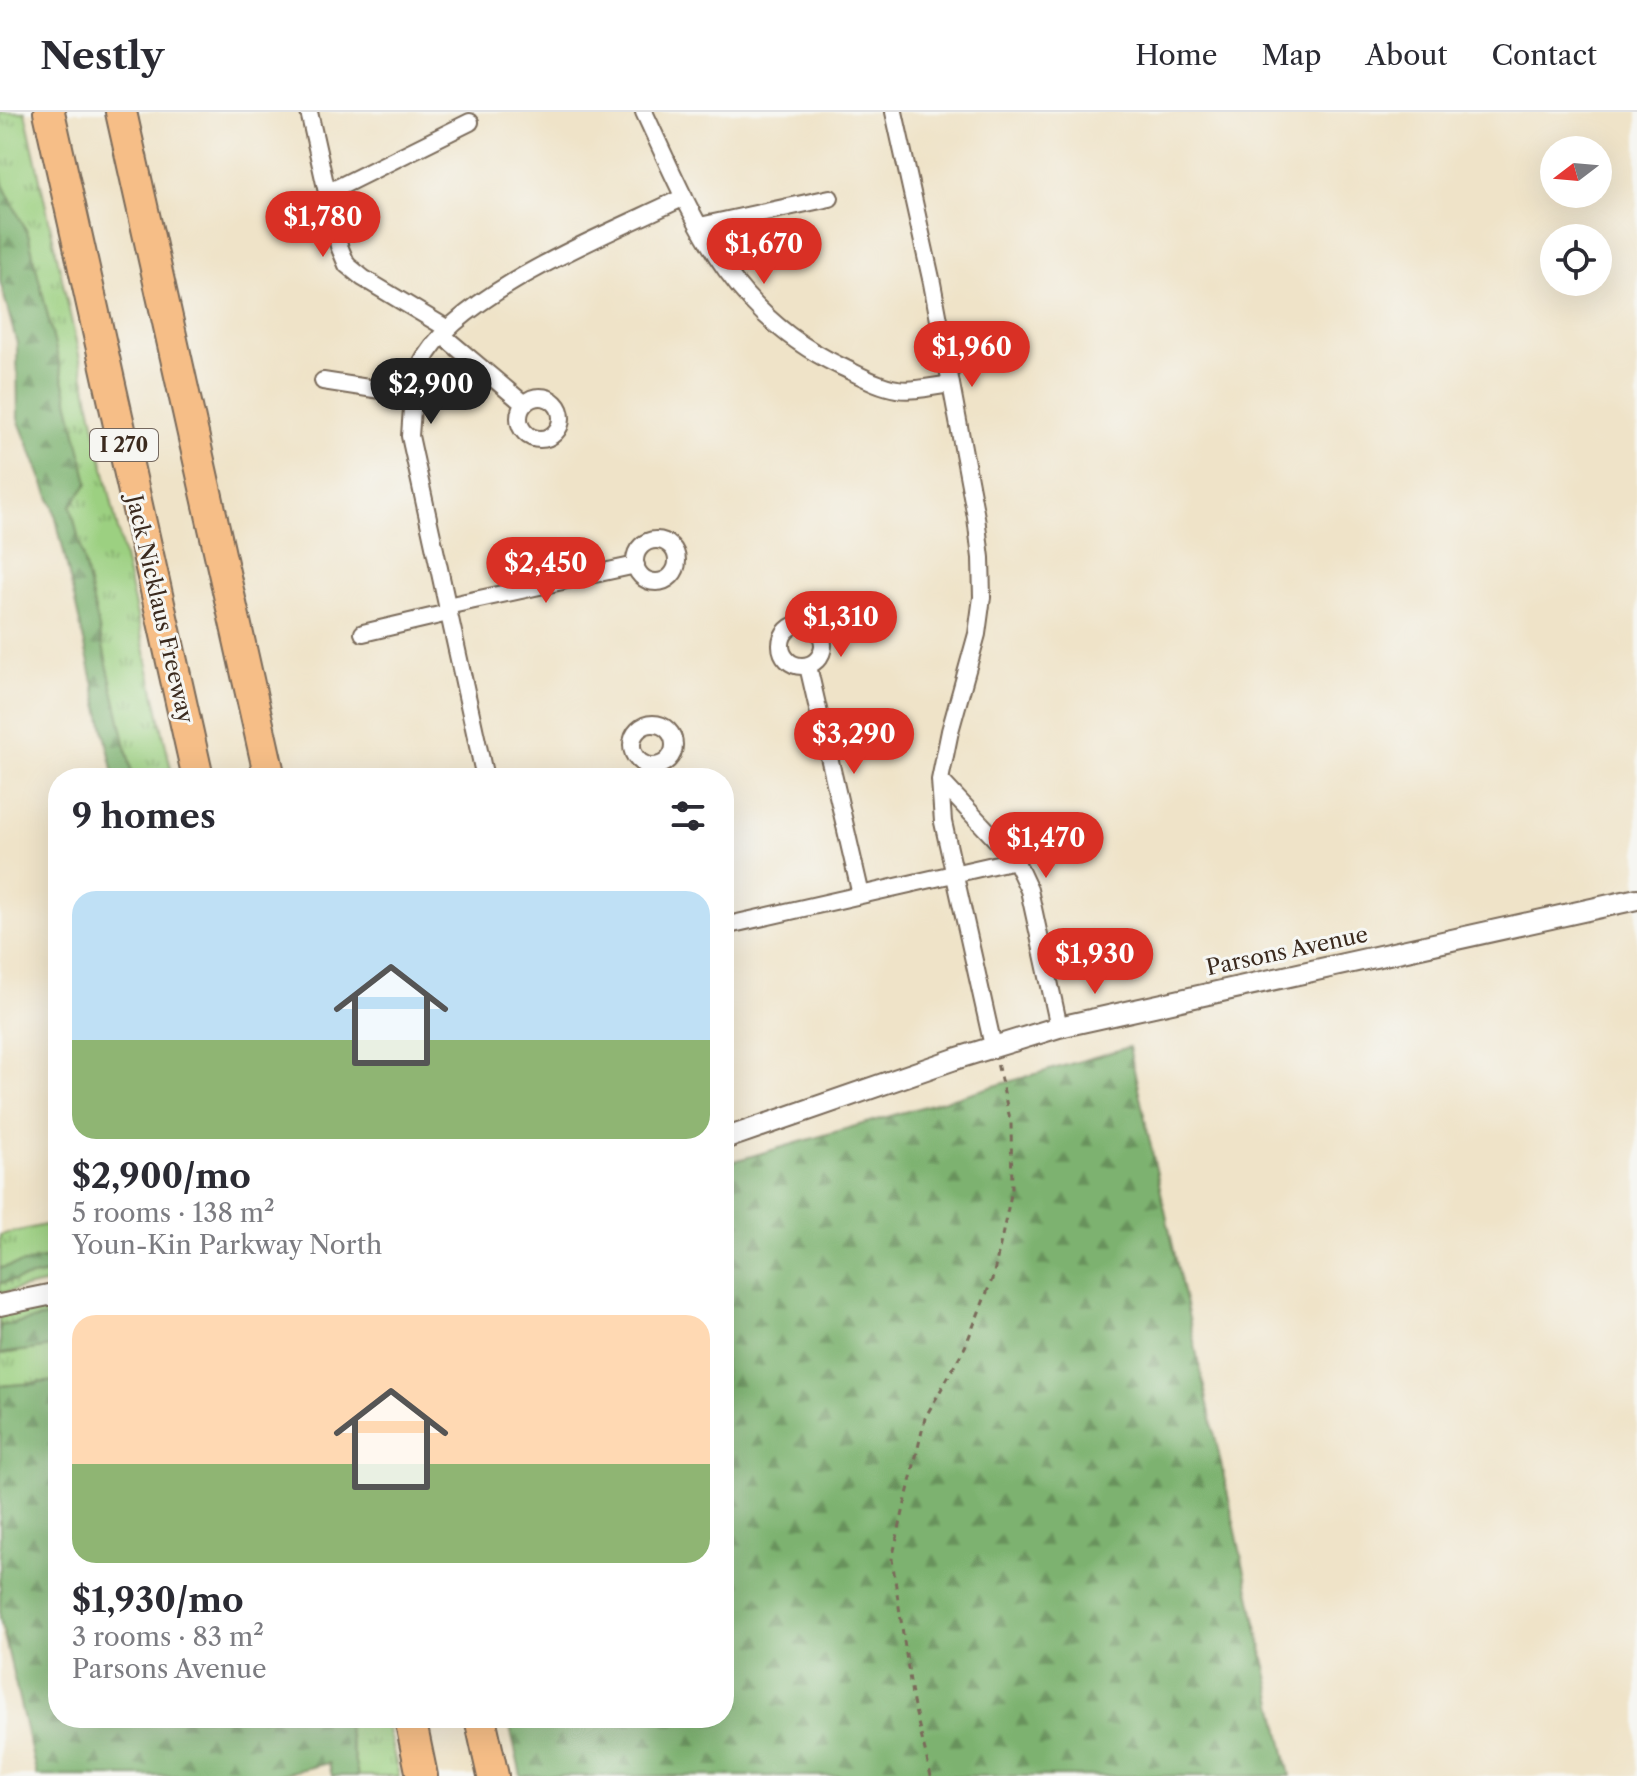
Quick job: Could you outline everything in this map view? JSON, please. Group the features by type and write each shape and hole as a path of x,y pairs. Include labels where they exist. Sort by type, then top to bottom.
{"highway":[{"name":"Jack Nicklaus Freeway","path":"49,112 196,768"},
{"name":"I 270","path":"121,112 268,768"},
{"path":"412,1728 422,1776"},
{"path":"482,1728 493,1776"}],"street":[{"path":"309,112 339,246 347,265 445,332 524,404"},
{"path":"644,112 717,258 750,302 782,332 883,386 899,390 951,384"},
{"path":"894,112 932,283 981,558 982,597 970,668 950,731 940,780 943,822 953,874 993,1046"},
{"path":"327,193 470,122"},
{"path":"483,768 410,436 413,395 422,363 445,332 503,286 684,197"},
{"path":"700,226 830,198"},
{"path":"323,381 413,395"},
{"path":"363,633 636,565"},
{"path":"808,666 861,895"},
{"path":"940,780 1015,860 1029,890 1059,1027"},
{"path":"734,924 1015,860"},
{"name":"Parsons Avenue","path":"734,1136 993,1046 1059,1027 1637,899"},
{"path":"0,1305 48,1295"}],"path":[{"path":"931,1776 913,1702 892,1559 925,1418 965,1347 993,1277 1012,1190 1011,1123 993,1046"}],"green space":[{"path":"0,112 25,112 171,768 131,768 71,506 88,483 28,234 3,185 0,171"},
{"path":"0,171 3,185 28,234 88,483 71,506 131,768 113,768 54,509 18,419 17,344 0,281"},
{"path":"1129,1047 1290,1776 521,1776 510,1728 734,1728 734,1161"},
{"path":"48,1224 48,1258 0,1268 0,1235"},
{"path":"48,1258 48,1274 0,1283 0,1268"},
{"path":"48,1274 48,1283 0,1293 0,1283"},
{"path":"48,1304 48,1317 0,1326 0,1313"},
{"path":"48,1317 48,1347 0,1354 0,1326"},
{"path":"48,1347 48,1382 0,1386 0,1354"},
{"path":"48,1382 48,1728 347,1728 358,1776 332,1776 329,1763 274,1776 37,1776 0,1618 0,1386"},
{"path":"347,1728 387,1728 399,1776 358,1776"}]}
